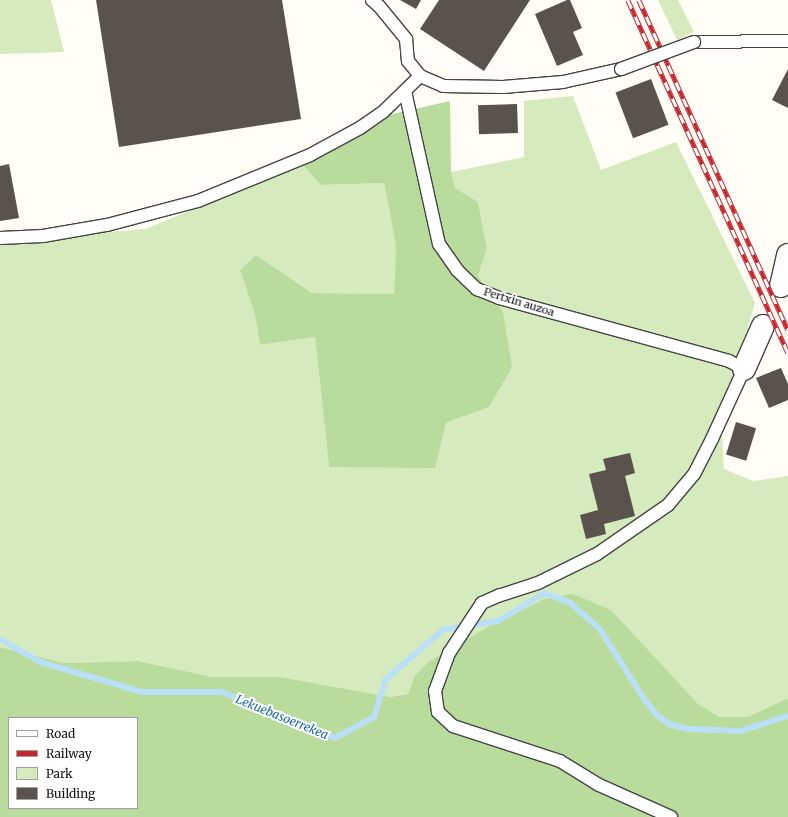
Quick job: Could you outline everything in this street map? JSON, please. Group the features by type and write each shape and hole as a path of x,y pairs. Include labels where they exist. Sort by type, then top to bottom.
{"street":[{"path":"781,286 788,256"},
{"path":"744,369 762,326"}],"lane":[{"path":"372,0 379,6 406,39 408,61 420,76 443,86 503,87 564,82 621,69 694,42 788,41"},
{"path":"0,238 43,236 107,225 198,201 310,155 360,128 383,112 420,76"},
{"name":"Pertxin auzoa","path":"404,91 439,244 457,270 477,289 499,298 729,361 744,369"},
{"path":"671,817 600,786 560,761 453,726 438,712 435,691 449,653 482,604 500,595 538,583 597,554 668,505 694,474 712,439 744,369"}],"green space":[{"path":"0,0 51,0 64,52 0,54"},
{"path":"658,0 678,0 694,32 677,40"},
{"path":"573,96 601,170 676,142 755,303 721,415 724,469 753,481 788,476 788,698 748,717 720,717 698,704 544,599 489,626 428,662 415,675 408,694 390,697 281,677 213,677 138,661 64,663 0,647 0,241 145,229 303,165 321,185 384,183 396,246 394,294 312,293 256,255 240,270 255,315 260,345 315,337 329,467 489,407 503,312 478,276 487,248 478,202 455,189 451,172 524,157 524,101"},
{"path":"450,101 451,172 455,188 478,202 487,248 478,276 503,312 512,367 489,407 446,423 435,468 329,467 315,337 260,345 255,315 240,270 256,255 312,293 394,294 396,246 384,183 321,185 303,165 388,115"},
{"path":"573,594 611,610 698,704 720,717 748,717 788,698 788,817 0,817 0,647 64,663 138,661 213,677 281,677 390,697 408,694 415,675 428,662 489,626 544,599"}],"building":[{"path":"96,0 282,0 301,119 119,147"},
{"path":"400,0 421,0 416,9"},
{"path":"439,0 530,0 484,71 420,29"},
{"path":"570,0 582,28 573,32 583,55 557,66 535,14"},
{"path":"788,69 788,108 772,100"},
{"path":"651,79 669,125 633,138 616,93"},
{"path":"517,104 518,133 479,134 478,105"},
{"path":"9,164 19,218 0,221 0,166"},
{"path":"781,368 788,384 788,400 769,408 756,378"},
{"path":"736,422 756,428 746,461 726,455"},
{"path":"630,453 635,473 625,476 635,516 604,524 606,534 586,539 580,515 598,510 589,474 606,470 603,459"}],"waterway":[{"name":"Lekuebasoerrekea","path":"0,639 40,662 142,692 222,692 335,738 374,717 385,680 443,630 498,621 544,593 569,602 599,628 644,699 658,716 669,724 688,729 740,731 788,716"}],"railway":[{"path":"628,0 788,352"},
{"path":"639,0 788,330"}]}
